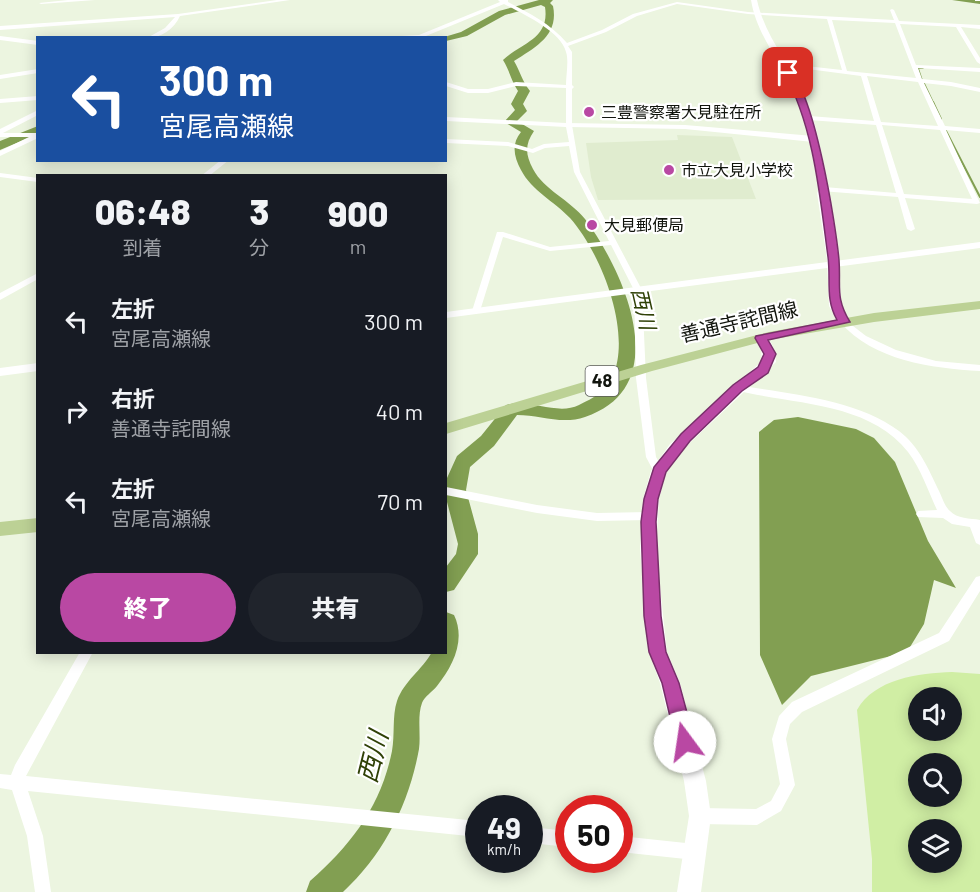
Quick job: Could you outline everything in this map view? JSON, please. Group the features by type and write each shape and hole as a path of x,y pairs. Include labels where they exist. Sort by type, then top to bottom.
{"main road":[{"path":"754,0 756,14 764,34 797,88 809,118 824,189 822,193 834,265 834,306 844,322"},
{"name":"善通寺詫間線","path":"447,429 642,368 760,338 844,322 980,305"},
{"path":"689,892 700,816 695,781 670,683 658,652 648,549 649,516 659,471 675,448 738,388 763,370 769,362 768,348 760,338"},
{"path":"0,529 36,525"}],"street":[{"path":"38,11 41,2 93,0"},
{"path":"0,28 35,21 178,15 288,0"},
{"path":"419,36 504,1 549,30 566,45 571,87 570,125 577,172 638,290 642,368 651,457 659,471"},
{"path":"566,45 604,32 635,15 677,1 756,14 980,27"},
{"path":"824,189 977,201 913,66 892,10"},
{"path":"153,36 176,23 178,15"},
{"path":"829,18 845,72"},
{"path":"957,25 980,62"},
{"path":"0,38 36,43"},
{"path":"788,66 980,90"},
{"path":"913,66 980,70"},
{"path":"0,77 36,71"},
{"path":"862,74 911,229"},
{"path":"447,84 475,92 516,84 571,87"},
{"path":"0,101 36,98"},
{"path":"0,133 36,113"},
{"path":"809,118 980,131"},
{"path":"447,119 570,125 685,127 813,139"},
{"path":"0,133 36,135"},
{"path":"0,154 36,136"},
{"path":"447,141 508,144 532,151 544,146 572,144"},
{"path":"207,174 223,162"},
{"path":"0,175 36,180"},
{"path":"477,311 500,234 550,249 612,243"},
{"path":"447,315 980,245"},
{"path":"0,297 36,276"},
{"path":"844,322 866,340 908,357 930,363 980,368"},
{"path":"0,372 36,367"},
{"path":"738,388 839,408 873,419 895,432 911,449 945,514"},
{"path":"447,491 537,509 597,517 649,516"},
{"path":"922,514 945,514 978,524 980,540"},
{"path":"700,816 757,817 776,806 788,785 779,739 784,721 797,707 944,637 980,581"},
{"path":"43,892 35,836 17,782 20,770 86,654"},
{"path":"0,781 465,828"},
{"path":"633,845 695,852"}],"shaded area":[{"path":"677,135 732,137 756,199 598,200 591,177 586,143 678,140"},
{"path":"798,417 856,429 874,438 895,462 928,541 956,588 934,580 924,624 907,652 811,676 782,705 760,655 759,432 774,420"},
{"path":"952,672 980,674 980,892 872,892 872,859 857,710 874,691 899,680 926,674"}],"waterway":[{"path":"956,0 980,1"},
{"path":"447,38 464,34 502,13 546,1"},
{"name":"西川","path":"447,582 465,558 469,544 456,490 457,478 464,461 487,441 505,415 513,409 573,414 607,398 621,378 627,353 626,325 619,296 608,268 580,222 568,209 539,186 528,172 520,149 522,140 528,131 510,122 521,111 517,104 524,91 515,79 515,71 508,60 532,45 546,32 551,16 549,6 544,3 546,1"},
{"path":"922,80 918,68 923,68"},
{"path":"924,83 934,104"},
{"path":"933,102 941,119"},
{"path":"0,146 36,130"},
{"path":"946,131 980,197"},
{"name":"西川","path":"447,632 447,641"},
{"name":"西川","path":"321,892 355,858 380,823 397,783 403,761 408,736 410,700 434,671 444,654"}],"place":[{"name":"三豊警察署大見駐在所","path":"589,112"},
{"name":"市立大見小学校","path":"669,170"},
{"name":"大見郵便局","path":"592,225"}],"route":[{"path":"685,742 670,683 658,652 652,616 648,522 651,499 659,471 675,448 738,388 763,370 769,362 770,354 760,338 844,322 834,306 833,259 822,193 824,189 811,127 800,95 788,73"}]}
